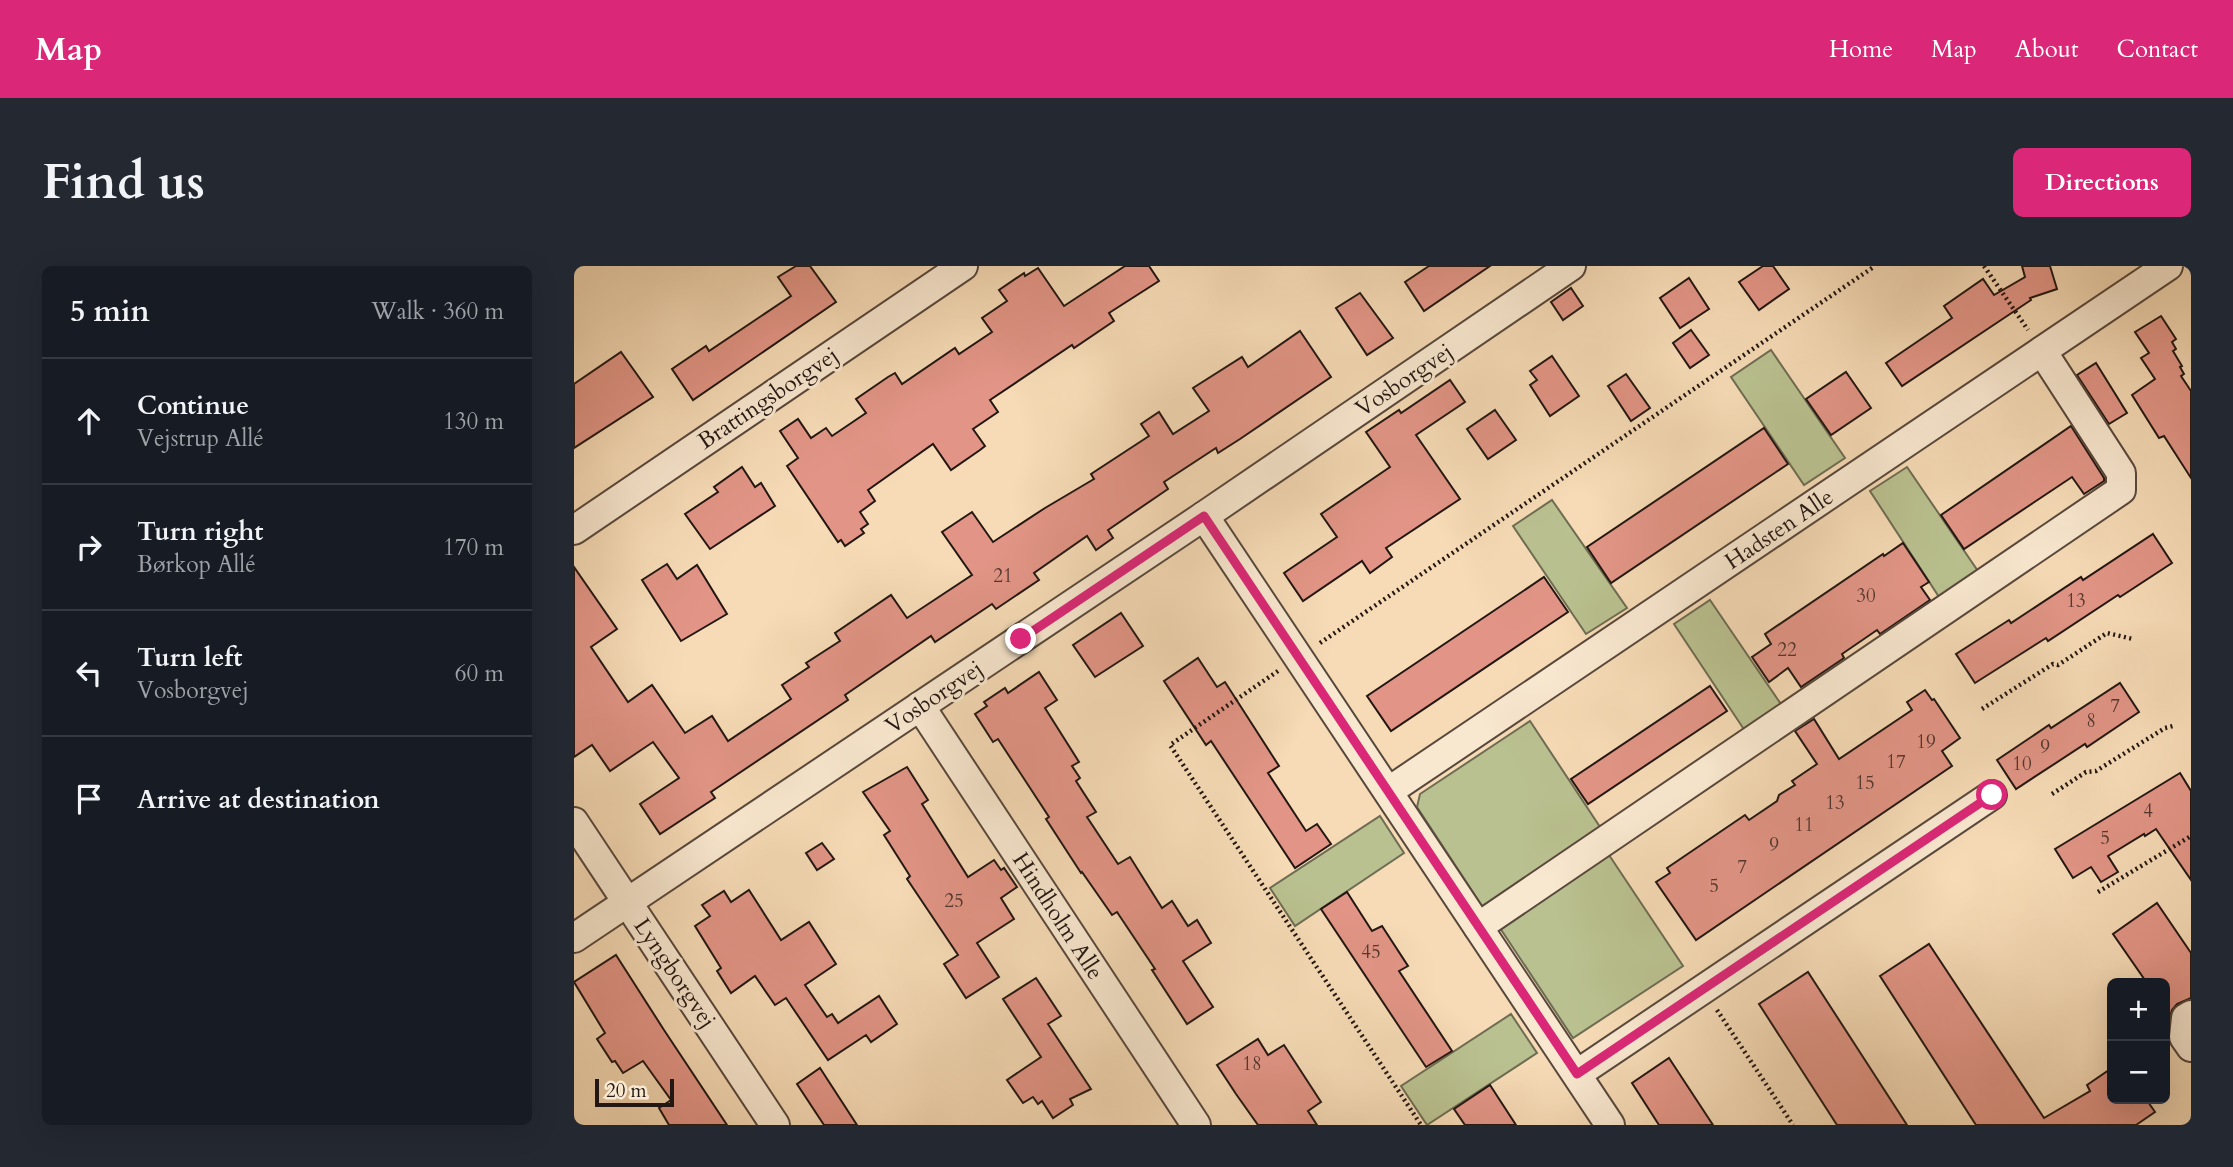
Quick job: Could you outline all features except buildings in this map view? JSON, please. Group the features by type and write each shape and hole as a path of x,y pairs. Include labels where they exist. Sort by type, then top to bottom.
{"street":[{"name":"Brattingsborgvej","path":"574,530 962,266"},
{"name":"Vosborgvej","path":"574,938 1204,516 1571,266"},
{"name":"Hadsten Alle","path":"1389,791 2168,266"},
{"path":"1478,927 2121,490 2121,473 2042,351"},
{"path":"1204,516 1610,1125"},
{"name":"Hindholm Alle","path":"920,706 1196,1125"},
{"path":"1577,1074 1992,795"},
{"name":"Lyngborgvej","path":"574,822 775,1125"},
{"path":"2191,1015 2186,1018 2184,1037 2191,1047"}],"path":[{"path":"1421,1125 1170,745 1875,266"},
{"path":"1984,266 2042,351"},
{"path":"1982,709 2053,663 2059,665 2108,633 2133,639"},
{"path":"2052,794 2087,772 2096,771 2165,728 2173,726"},
{"path":"2098,892 2191,836"},
{"path":"1703,989 1793,1125"}],"green space":[{"path":"1771,350 1845,458 1804,485 1731,377"},
{"path":"1907,467 1982,577 1943,603 1870,491"},
{"path":"1552,500 1627,608 1586,634 1513,526"},
{"path":"1710,600 1785,710 1747,734 1674,624"},
{"path":"1530,721 1602,830 1484,909 1417,807 1420,794"},
{"path":"1380,816 1404,853 1295,926 1270,888"},
{"path":"1607,852 1683,966 1573,1038 1498,925"},
{"path":"1511,1014 1537,1053 1427,1125 1401,1086"}],"route":[{"path":"1021,639 1204,516 1577,1074 1992,795"}]}
